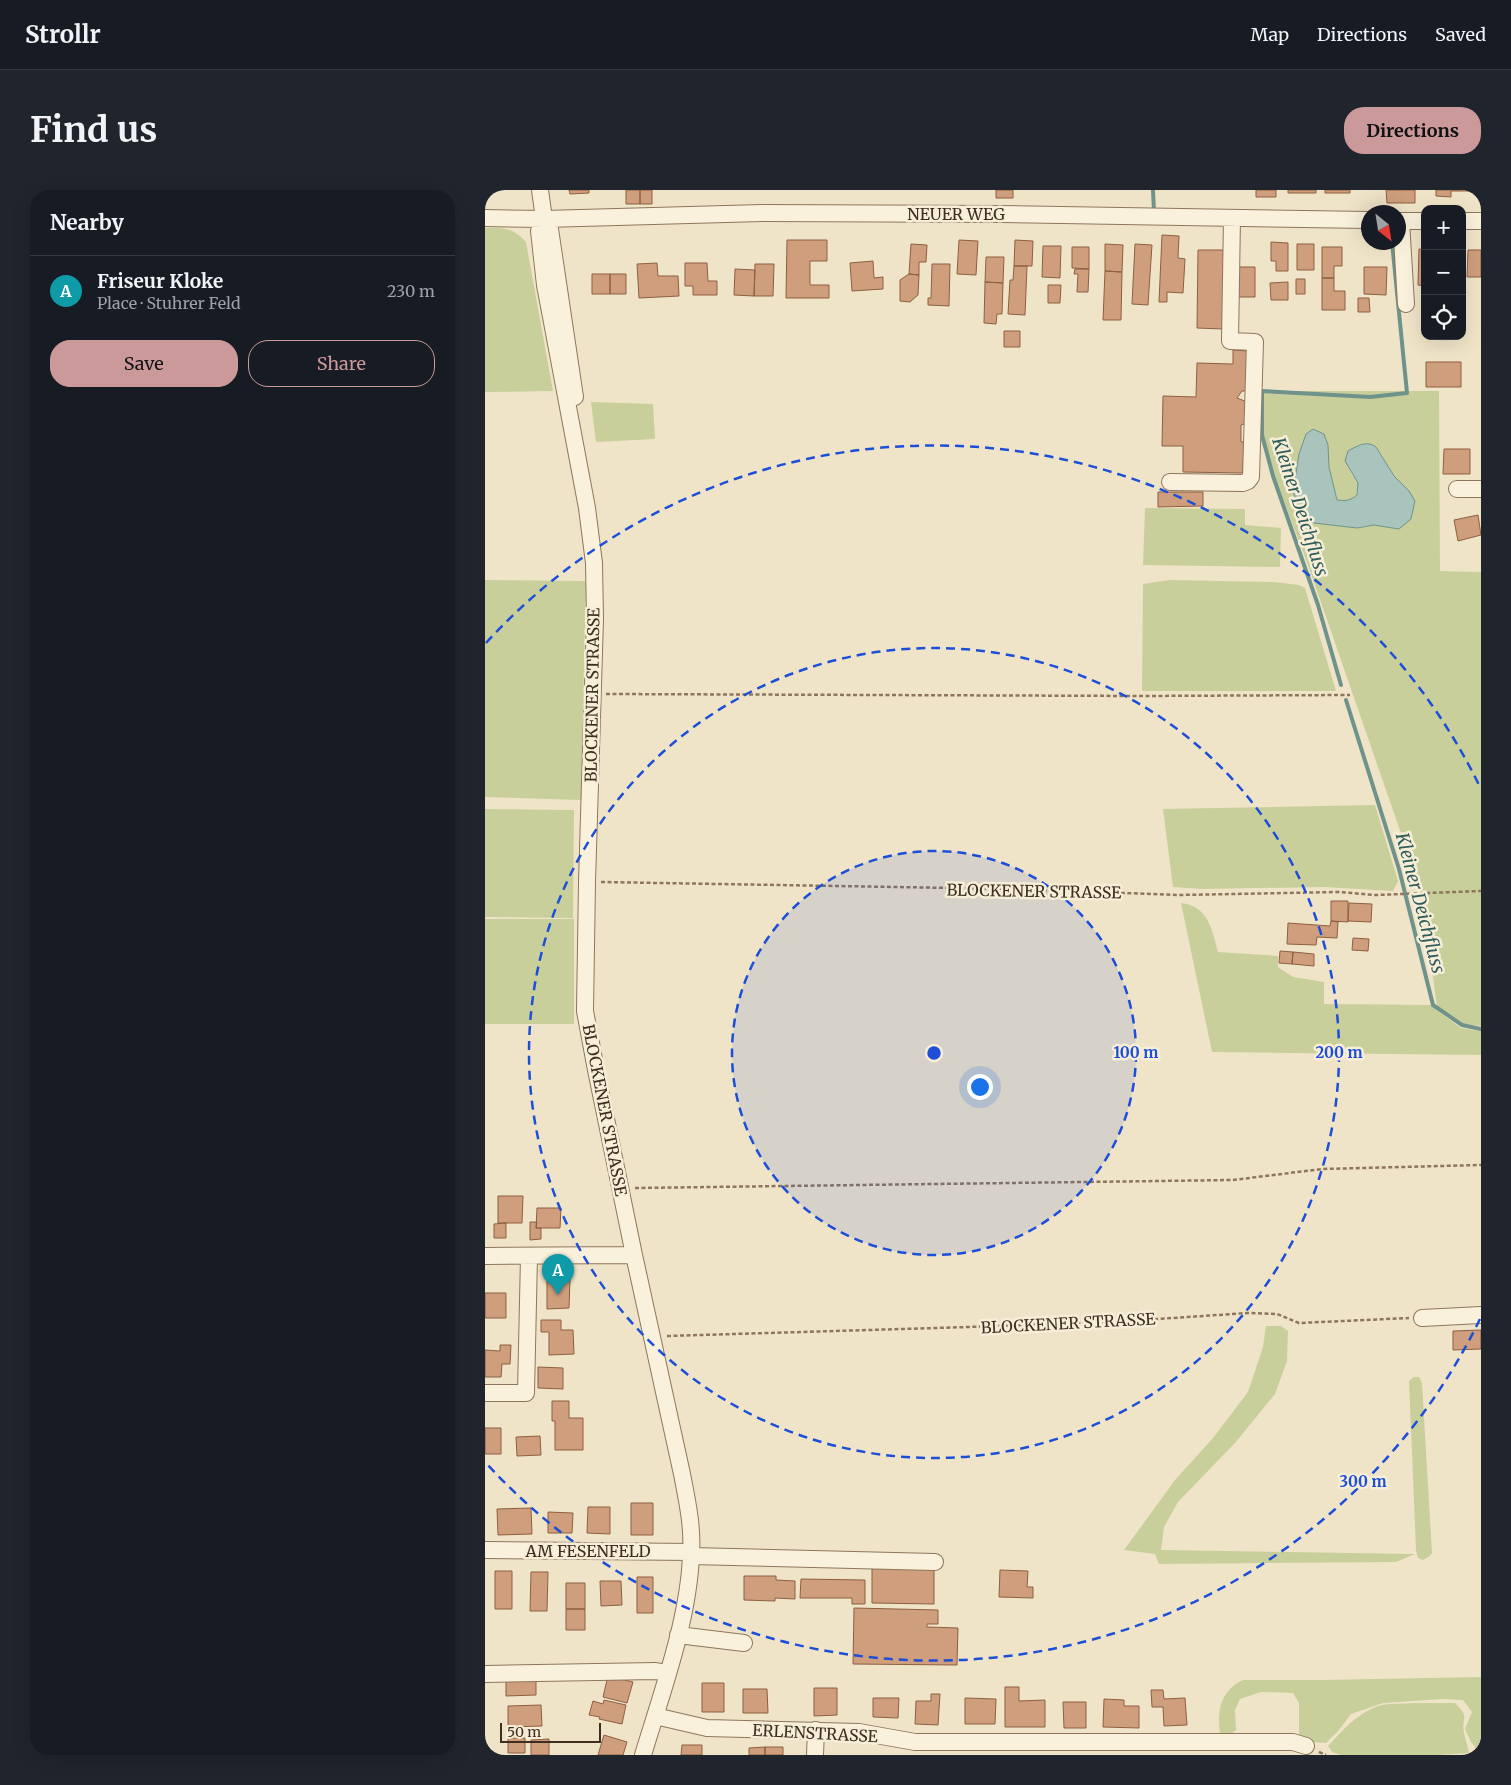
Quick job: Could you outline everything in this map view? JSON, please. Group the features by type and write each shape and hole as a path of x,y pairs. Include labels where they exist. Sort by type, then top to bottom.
{"street":[{"name":"BLOCKENER STRASSE","path":"540,190 543,219 539,231 545,285 587,508 594,563 595,591 585,1011 634,1255 682,1474 688,1510 691,1554 688,1586 678,1636 643,1755"},
{"name":"NEUER WEG","path":"485,218 543,219 761,213 1000,214 1361,220"},
{"path":"1170,482 1243,483 1251,477 1255,342 1230,341 1232,218"},
{"path":"1406,221 1421,221"},
{"path":"1466,221 1481,222"},
{"path":"1402,250 1405,304"},
{"path":"1457,489 1481,489"},
{"path":"485,1256 634,1255"},
{"path":"485,1393 525,1393 529,1256"},
{"path":"1422,1318 1481,1315"},
{"name":"AM FESENFELD","path":"485,1550 935,1562"},
{"path":"678,1636 744,1643"},
{"path":"485,1674 656,1670 667,1673"},
{"name":"ERLENSTRASSE","path":"655,1716 707,1728 859,1732 915,1742 1293,1742 1306,1746"},
{"path":"815,1755 816,1730"}],"path":[{"path":"592,694 945,696 1350,695"},
{"name":"BLOCKENER STRASSE","path":"587,882 1013,889 1179,895 1339,892 1402,895 1481,891"},
{"path":"621,1190 634,1188 1233,1180 1322,1169 1481,1165"},
{"name":"BLOCKENER STRASSE","path":"653,1336 1019,1325 1261,1313 1277,1314 1299,1323 1422,1318"}],"green space":[{"path":"485,228 507,229 516,233 526,242 553,391 485,392"},
{"path":"1257,391 1439,391 1440,571 1481,572 1481,1026 1462,1024 1437,1006 1421,891 1308,565 1260,438","holes":["1314,429 1328,445 1329,467 1337,500 1350,499 1357,495 1358,483 1350,471 1376,447 1394,476 1409,491 1399,529 1374,525 1357,528 1293,492 1298,458 1308,434"]},
{"path":"591,402 653,404 655,439 596,442"},
{"path":"1145,508 1245,509 1245,525 1281,528 1280,567 1143,565"},
{"path":"485,580 586,581 581,800 485,797"},
{"path":"1169,580 1274,582 1299,585 1305,588 1336,691 1142,691 1143,584"},
{"path":"1375,805 1398,881 1393,891 1324,887 1203,889 1173,887 1163,809"},
{"path":"485,809 574,810 573,918 485,917"},
{"path":"1181,903 1190,905 1203,914 1211,927 1218,952 1278,956 1278,967 1293,977 1324,982 1324,1004 1433,1005 1435,1009 1461,1028 1481,1031 1481,1055 1212,1052"},
{"path":"485,919 574,919 574,1024 485,1024"},
{"path":"1266,1326 1281,1326 1288,1331 1287,1361 1275,1394 1235,1443 1178,1502 1164,1527 1161,1550 1415,1554 1396,1562 1159,1564 1155,1554 1124,1550 1175,1480 1213,1438 1248,1392 1263,1347"},
{"path":"1414,1377 1419,1377 1422,1383 1432,1553 1423,1560 1418,1558 1416,1550 1409,1381"},
{"path":"1481,1677 1481,1752 1471,1742 1465,1729 1472,1712 1463,1700 1443,1699 1383,1703 1351,1714 1326,1743 1312,1742 1299,1738 1299,1703 1293,1693 1261,1692 1240,1699 1235,1710 1236,1730 1227,1737 1220,1734 1219,1717 1222,1702 1229,1690 1243,1680"},
{"path":"1455,1703 1464,1715 1463,1727 1469,1753 1439,1755 1341,1755 1332,1752 1328,1746 1359,1716 1374,1708 1390,1704"}],"water":[{"path":"1313,429 1324,434 1328,445 1329,467 1337,500 1347,500 1357,495 1358,483 1345,461 1348,451 1362,444 1373,445 1394,476 1409,491 1415,501 1411,519 1399,529 1374,525 1357,528 1314,523 1302,513 1293,492 1299,454 1306,434"}],"building":[{"path":"569,190 589,190 589,193 570,194"},
{"path":"626,190 640,190 640,204 626,204"},
{"path":"640,190 652,190 652,204 640,204"},
{"path":"996,190 1013,190 1013,198 996,198"},
{"path":"1256,190 1276,190 1276,197 1256,197"},
{"path":"1288,190 1316,190 1316,193 1288,193"},
{"path":"1325,190 1350,190 1350,193 1325,193"},
{"path":"1386,190 1415,190 1415,203 1387,203"},
{"path":"1436,190 1469,191 1451,191 1451,197 1436,196"},
{"path":"1162,235 1179,236 1178,258 1185,259 1183,293 1167,292 1167,302 1159,302"},
{"path":"787,240 827,240 827,261 810,261 810,285 829,285 829,298 786,298"},
{"path":"959,240 978,241 976,275 957,274"},
{"path":"1015,240 1033,241 1032,266 1014,266"},
{"path":"1271,242 1288,243 1288,271 1276,271 1276,261 1271,261"},
{"path":"911,244 927,245 926,262 919,262 919,275 909,274"},
{"path":"1105,244 1123,245 1122,272 1105,271"},
{"path":"1135,244 1152,245 1148,305 1132,304"},
{"path":"1297,244 1314,244 1314,270 1297,270"},
{"path":"1043,246 1061,246 1060,278 1042,277"},
{"path":"1072,247 1089,247 1089,269 1072,268"},
{"path":"1322,247 1342,247 1342,266 1334,266 1334,278 1322,278"},
{"path":"1419,249 1421,249 1421,285 1418,285"},
{"path":"1198,250 1224,250 1223,329 1197,328"},
{"path":"1468,250 1481,250 1481,277 1467,277"},
{"path":"986,257 1004,257 1003,283 985,282"},
{"path":"873,261 874,278 883,277 883,289 852,291 850,263"},
{"path":"657,263 658,276 678,276 679,296 639,298 637,264"},
{"path":"685,263 707,263 708,281 717,281 717,295 693,295 693,286 685,286"},
{"path":"755,264 774,264 773,296 754,296"},
{"path":"932,264 950,264 949,306 928,305 928,298 931,298"},
{"path":"1014,266 1027,266 1025,315 1008,314 1010,280 1013,280"},
{"path":"1235,267 1255,267 1255,297 1235,297"},
{"path":"1364,267 1387,267 1386,295 1364,294"},
{"path":"735,269 755,270 754,296 734,295"},
{"path":"1075,269 1089,269 1088,292 1077,292 1078,274 1074,274"},
{"path":"1105,271 1122,272 1121,320 1103,320"},
{"path":"592,274 610,274 610,294 592,294"},
{"path":"610,274 626,274 626,294 610,294"},
{"path":"909,274 919,275 918,295 910,302 900,301 900,280"},
{"path":"1322,278 1334,278 1334,291 1345,291 1345,310 1322,310"},
{"path":"1296,279 1305,279 1305,294 1296,294"},
{"path":"985,282 1003,283 1002,314 997,314 996,324 984,323"},
{"path":"1288,282 1288,300 1271,300 1270,283"},
{"path":"1048,285 1061,285 1060,303 1048,303"},
{"path":"1358,298 1369,298 1370,312 1358,312"},
{"path":"1004,331 1020,331 1020,347 1004,347"},
{"path":"1233,350 1248,351 1252,391 1242,391 1237,398 1250,403 1247,423 1241,425 1241,442 1244,442 1243,473 1183,472 1183,446 1162,446 1163,396 1196,397 1197,363 1233,364"},
{"path":"1426,362 1461,362 1461,387 1426,387"},
{"path":"1444,449 1470,449 1470,474 1443,474"},
{"path":"1158,492 1203,492 1203,506 1158,507"},
{"path":"1478,515 1481,535 1458,541 1454,520"},
{"path":"1331,901 1348,901 1348,922 1331,921"},
{"path":"1349,903 1372,904 1371,922 1348,921"},
{"path":"1331,921 1338,922 1337,938 1317,937 1316,945 1287,944 1288,923 1330,926"},
{"path":"1353,938 1369,939 1368,951 1352,950"},
{"path":"1280,951 1293,952 1292,964 1279,963"},
{"path":"1293,952 1314,954 1314,966 1292,964"},
{"path":"498,1196 523,1196 522,1223 498,1223"},
{"path":"537,1208 561,1208 560,1228 536,1228"},
{"path":"530,1222 537,1222 536,1228 541,1228 541,1239 530,1240"},
{"path":"506,1223 506,1238 494,1238 494,1224"},
{"path":"570,1280 569,1308 547,1309 547,1281"},
{"path":"485,1293 506,1293 506,1318 485,1318"},
{"path":"541,1320 561,1320 561,1330 573,1330 574,1354 549,1355 549,1332 541,1332"},
{"path":"1481,1330 1481,1349 1453,1350 1453,1331"},
{"path":"500,1345 511,1345 510,1364 502,1364 501,1377 485,1377 485,1350 500,1351"},
{"path":"538,1367 563,1368 563,1389 538,1388"},
{"path":"552,1401 569,1401 569,1418 583,1418 583,1450 555,1450 555,1421 552,1421"},
{"path":"485,1428 501,1428 501,1454 485,1454"},
{"path":"540,1436 541,1455 517,1456 516,1437"},
{"path":"631,1503 653,1503 653,1535 631,1535"},
{"path":"588,1507 610,1507 610,1534 587,1533"},
{"path":"531,1508 532,1534 498,1535 497,1509"},
{"path":"548,1512 573,1513 572,1533 548,1533"},
{"path":"872,1565 934,1565 934,1604 872,1603"},
{"path":"1000,1570 1028,1571 1027,1587 1033,1587 1033,1598 999,1597"},
{"path":"495,1571 512,1571 512,1609 495,1609"},
{"path":"531,1572 548,1572 547,1611 530,1611"},
{"path":"744,1576 776,1576 776,1580 795,1581 795,1599 775,1598 775,1601 744,1600"},
{"path":"637,1577 653,1577 653,1613 637,1613"},
{"path":"801,1579 865,1580 865,1604 852,1604 852,1598 800,1598"},
{"path":"600,1581 621,1581 622,1605 601,1606"},
{"path":"566,1583 585,1583 585,1609 566,1609"},
{"path":"854,1608 938,1610 938,1624 927,1624 927,1627 958,1628 957,1665 853,1664"},
{"path":"566,1609 585,1609 585,1630 566,1630"},
{"path":"608,1676 633,1682 627,1703 603,1697"},
{"path":"536,1679 536,1695 506,1696 506,1680"},
{"path":"702,1683 724,1683 724,1712 702,1712"},
{"path":"1005,1687 1019,1687 1019,1701 1045,1700 1045,1727 1005,1727"},
{"path":"814,1688 837,1688 837,1715 814,1716"},
{"path":"743,1689 767,1689 768,1713 743,1713"},
{"path":"1151,1690 1163,1690 1164,1699 1185,1698 1187,1725 1164,1726 1163,1707 1152,1707"},
{"path":"931,1694 940,1694 938,1725 915,1724 916,1701 931,1701"},
{"path":"873,1698 899,1698 898,1718 873,1717"},
{"path":"965,1698 996,1699 995,1724 965,1724"},
{"path":"1104,1699 1124,1700 1124,1706 1139,1706 1139,1728 1103,1727"},
{"path":"604,1700 626,1705 622,1724 589,1715 593,1701 603,1704"},
{"path":"1063,1702 1086,1702 1086,1728 1064,1728"},
{"path":"541,1705 542,1726 508,1727 508,1706"},
{"path":"604,1735 627,1742 623,1755 598,1755"},
{"path":"508,1738 525,1738 525,1753 508,1753"},
{"path":"549,1739 549,1755 531,1755 531,1740"},
{"path":"682,1745 702,1745 702,1755 681,1755"},
{"path":"765,1747 783,1747 783,1755 765,1755"},
{"path":"765,1747 765,1755 749,1755 749,1748"}],"waterway":[{"name":"Kleiner Deichfluss","path":"1153,190 1154,212"},
{"name":"Kleiner Deichfluss","path":"1341,685 1318,605 1273,476 1262,435 1262,391 1370,397 1407,393 1393,250"},
{"name":"Kleiner Deichfluss","path":"1346,700 1399,869 1433,1005 1462,1025 1481,1029"}],"place":[{"name":"Friseur Kloke","path":"558,1295"}]}
